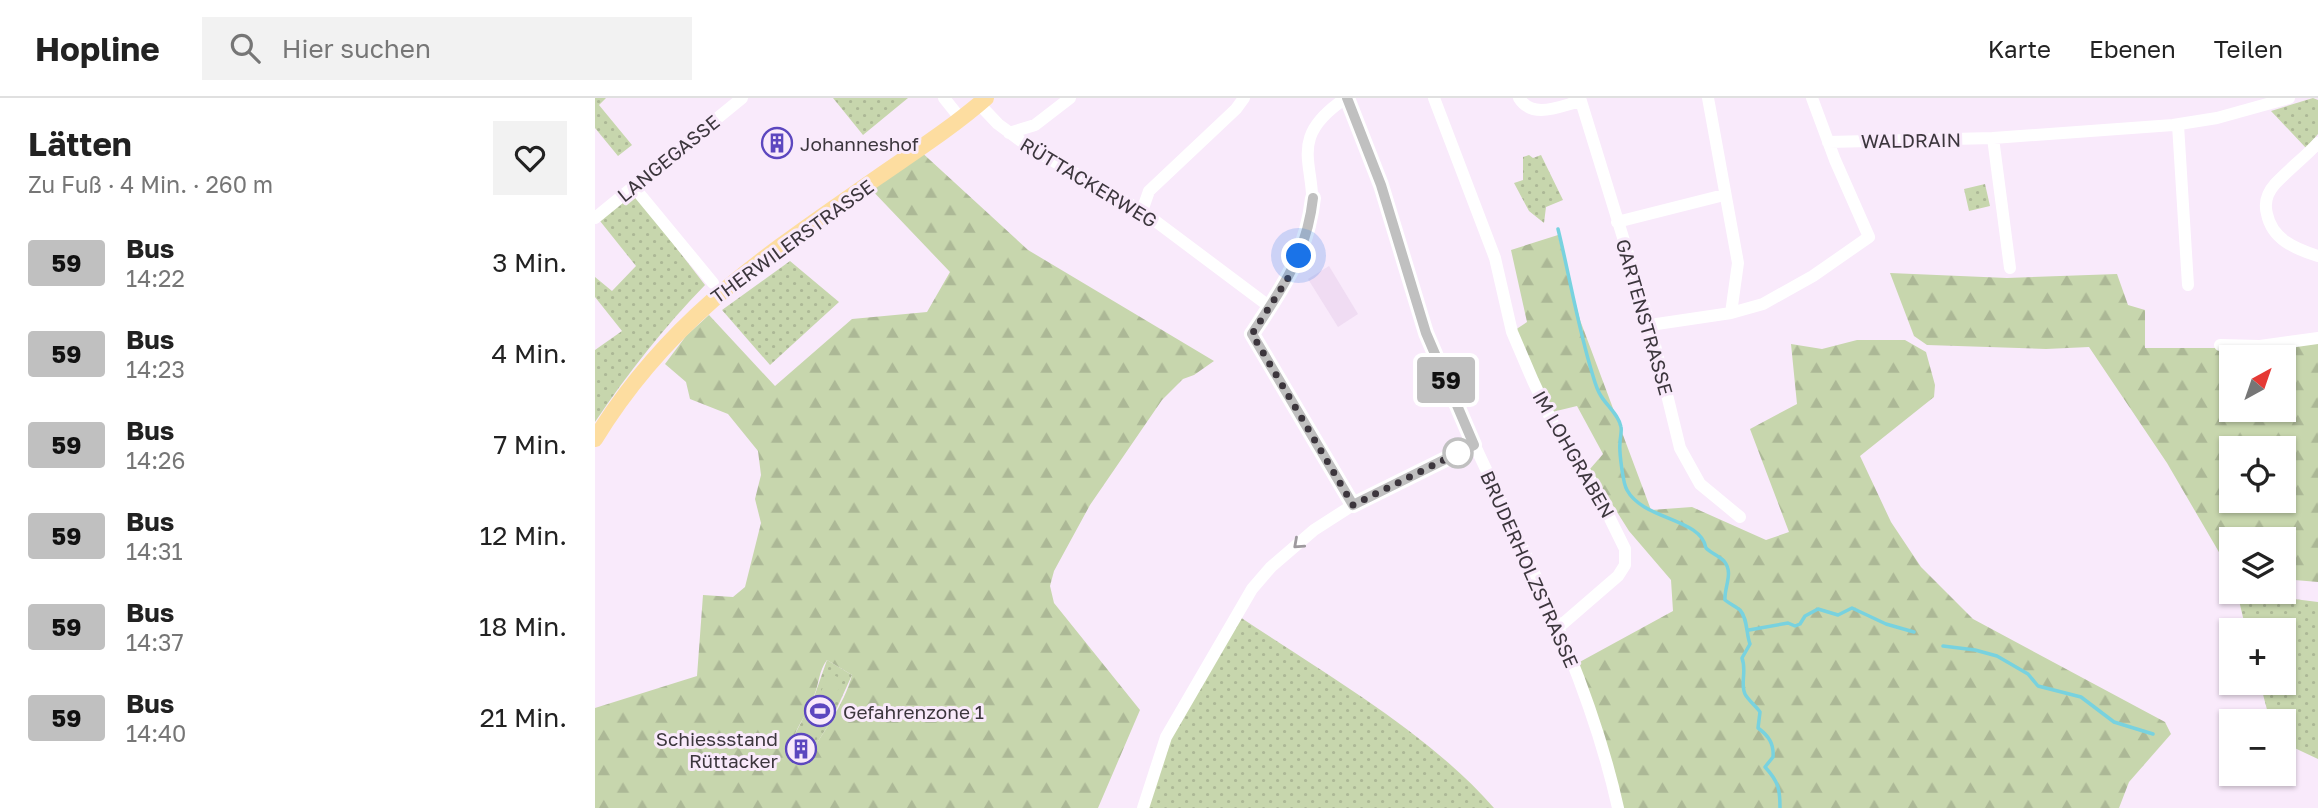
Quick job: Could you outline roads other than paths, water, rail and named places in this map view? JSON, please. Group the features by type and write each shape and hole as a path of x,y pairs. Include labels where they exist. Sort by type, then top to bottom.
{"main road":[{"name":"THERWILERSTRASSE","path":"595,439 648,365 702,307 759,261 982,101"}],"street":[{"name":"LANGEGASSE","path":"595,218 742,98"},
{"path":"944,98 960,118"},
{"path":"1009,133 1035,125 1070,98"},
{"path":"1142,211 1149,191 1236,109 1244,98"},
{"path":"1346,98 1330,111 1309,139 1306,157 1313,198 1303,246 1290,275 1252,334 1353,505"},
{"name":"BRUDERHOLZSTRASSE","path":"1346,98 1381,185 1426,333 1474,445 1559,627 1597,729 1618,808"},
{"name":"IM LOHGRABEN","path":"1434,98 1495,258 1512,332 1556,430 1592,482 1625,549 1625,565 1618,576 1559,627"},
{"path":"1519,98 1524,106 1538,111 1581,99"},
{"path":"1708,98 1738,263 1731,313"},
{"path":"1650,326 1731,313 1763,304 1812,276 1869,237 1812,98"},
{"name":"WALDRAIN","path":"1828,142 1993,138 2178,125 2217,118 2289,98"},
{"name":"GARTENSTRASSE","path":"1581,99 1650,326 1681,448 1700,484 1740,516"},
{"name":"RÜTTACKERWEG","path":"982,101 1009,133 1032,149 1142,211 1269,307"},
{"path":"2178,125 2188,285"},
{"path":"1993,138 2010,268"},
{"path":"2318,143 2273,186 2266,197 2270,228 2280,238 2318,256"},
{"path":"633,186 713,283"},
{"path":"1617,222 1724,195"},
{"path":"2267,345 2318,338"},
{"path":"1143,808 1166,737 1252,589 1271,567 1314,530 1353,505 1474,445"}],"waterway":[{"path":"1558,229 1595,381 1600,394 1620,423 1621,460 1627,490 1645,508 1694,530 1702,538 1706,548 1727,566 1725,600 1743,614 1750,644 1742,658 1743,686 1746,696 1760,712 1758,728 1772,744 1773,757 1765,767 1778,786 1780,808"},
{"path":"1749,630 1788,623 1795,626 1818,609 1838,615 1852,608 1886,624 1914,632"},
{"path":"1943,646 1997,656 2028,674 2038,686 2081,697 2114,722 2153,734"}],"place":[{"name":"Johanneshof","path":"777,143"},
{"name":"Gefahrenzone 1","path":"820,711"},
{"name":"Schiessstand Rüttacker","path":"801,749"}]}
